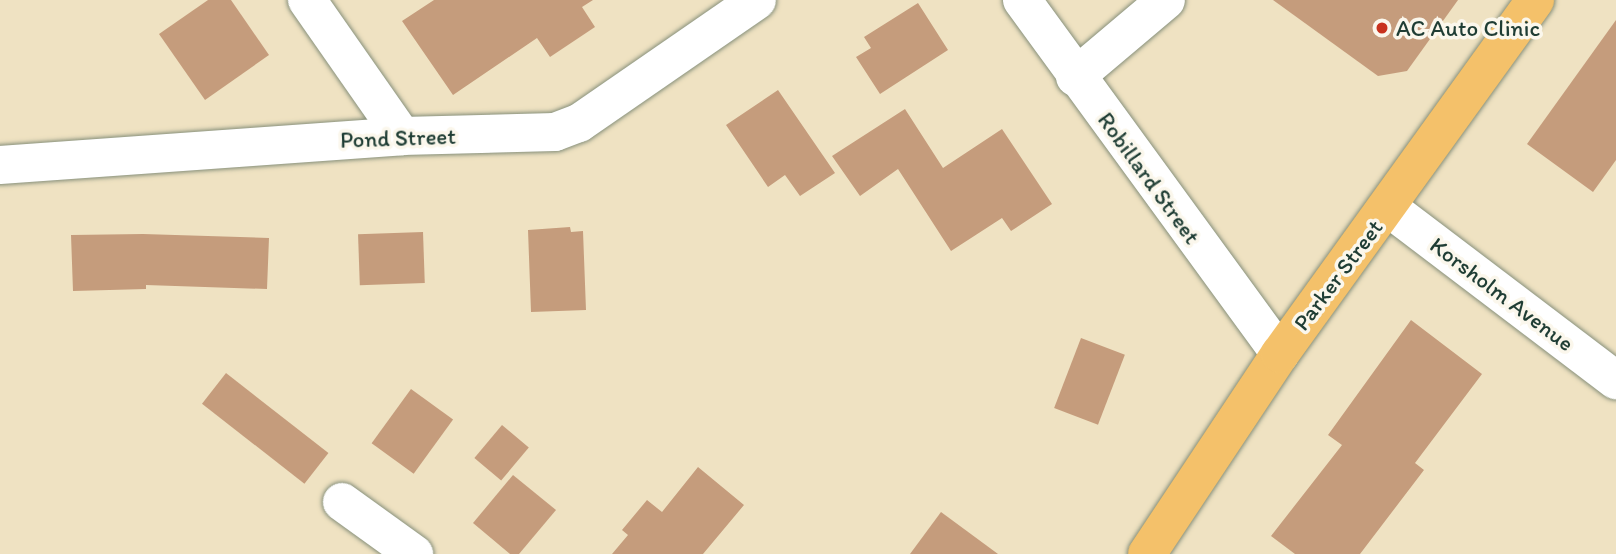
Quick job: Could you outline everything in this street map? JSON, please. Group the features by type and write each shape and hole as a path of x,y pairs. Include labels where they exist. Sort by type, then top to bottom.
{"main road":[{"name":"Parker Street","path":"1147,554 1280,354 1389,208 1535,0"}],"street":[{"path":"307,0 402,136"},
{"name":"Pond Street","path":"0,165 402,136 518,135 571,128 757,0"},
{"name":"Robillard Street","path":"1022,0 1075,77 1280,354"},
{"path":"1075,77 1166,0"},
{"name":"Korsholm Avenue","path":"1389,208 1616,380"},
{"path":"342,502 414,554"}],"building":[{"path":"208,0 231,0 269,55 205,100 159,34"},
{"path":"434,0 593,0 582,7 595,27 550,57 537,38 453,95 402,21"},
{"path":"1273,0 1458,0 1407,71 1378,76"},
{"path":"918,3 948,50 880,94 856,57 871,48 864,37"},
{"path":"1616,20 1616,160 1593,192 1527,144"},
{"path":"778,90 835,173 800,196 785,175 768,187 726,125"},
{"path":"905,109 943,168 1002,129 1052,204 1011,231 1002,218 951,251 898,169 860,196 832,156"},
{"path":"570,227 571,232 583,231 586,310 531,312 528,230"},
{"path":"423,232 425,283 360,285 358,234"},
{"path":"71,235 269,238 267,289 146,285 146,289 73,291"},
{"path":"1411,320 1482,374 1415,463 1424,470 1360,554 1295,554 1271,536 1342,445 1328,435"},
{"path":"1081,338 1125,355 1098,425 1054,408"},
{"path":"226,373 328,453 304,484 202,404"},
{"path":"411,389 453,420 414,474 372,443"},
{"path":"502,425 529,447 501,480 474,458"},
{"path":"698,467 744,505 703,554 612,554 628,535 622,530 647,500 662,512"},
{"path":"513,475 556,510 519,554 510,554 473,523"},
{"path":"941,512 998,554 910,554"}],"place":[{"name":"AC Auto Clinic","path":"1382,28"}]}
